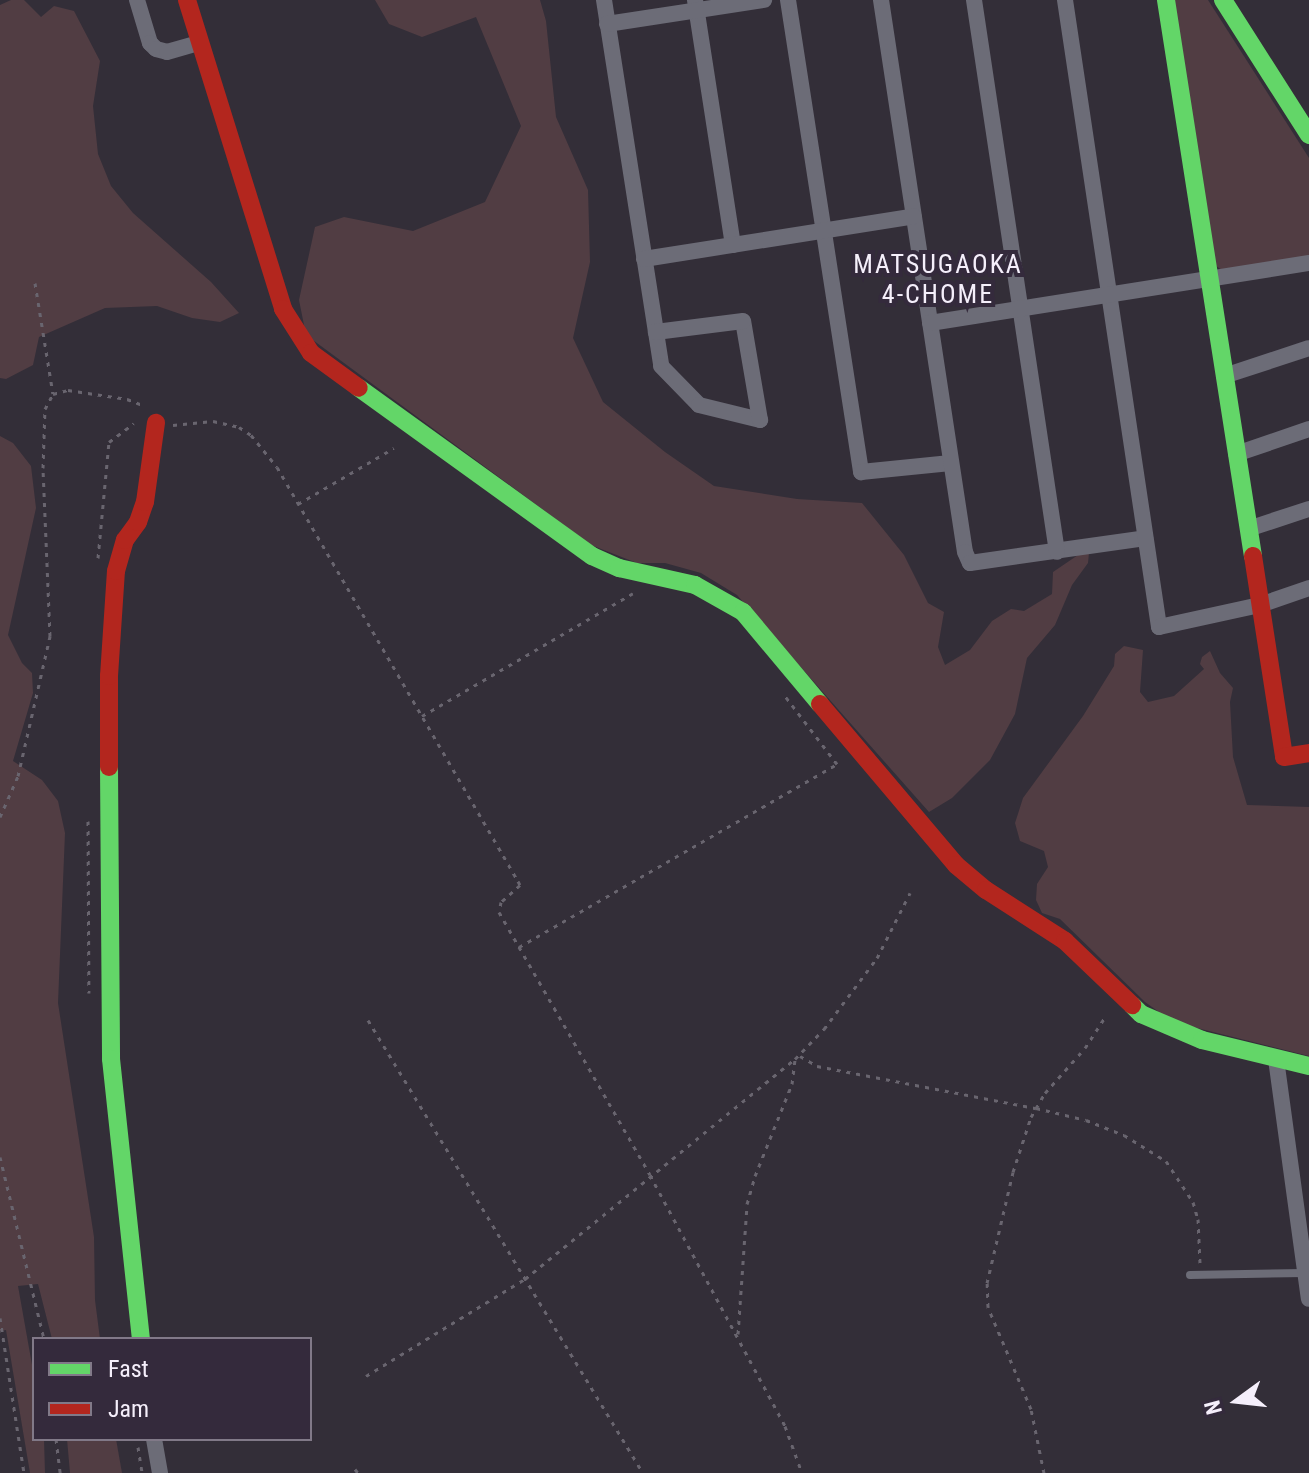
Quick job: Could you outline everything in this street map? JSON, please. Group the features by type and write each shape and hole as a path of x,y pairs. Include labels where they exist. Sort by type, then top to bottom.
{"street":[{"path":"137,0 150,43 156,49 167,52 201,42"},
{"path":"187,0 283,309 311,353 592,556 619,568 695,585 731,603 754,621 943,852 968,877 1058,935 1141,1014 1202,1040 1309,1066"},
{"path":"604,0 661,366 699,405 760,420 743,321 656,332"},
{"path":"607,24 696,5 764,0"},
{"path":"788,0 861,472 951,463"},
{"path":"881,0 951,463 970,563 1145,538"},
{"path":"974,0 1057,552"},
{"path":"1065,0 1159,627 1260,605 1309,588"},
{"path":"1166,0 1284,757 1309,753"},
{"path":"1223,0 1309,135"},
{"path":"696,5 733,245"},
{"path":"644,259 914,216"},
{"path":"930,323 1309,263"},
{"path":"1224,376 1309,348"},
{"path":"141,1337 111,1059 109,676 116,571 125,540 138,522 145,502 156,423"},
{"path":"1236,454 1309,429"},
{"path":"1248,529 1309,509"},
{"path":"1276,1059 1309,1299"},
{"path":"154,1441 160,1473"}],"lane":[{"path":"1190,1275 1306,1273"}],"path":[{"path":"0,817 18,776 50,636 45,555 43,417 53,394 35,283"},
{"path":"53,394 77,390 136,401 151,411 156,423"},
{"path":"98,562 109,442 119,431 138,422 213,421 239,427 263,448 518,881 520,885 501,902 498,909 650,1175 785,1426 802,1473"},
{"path":"298,504 394,448"},
{"path":"422,716 636,591"},
{"path":"519,947 837,764 781,689"},
{"path":"88,811 90,1004"},
{"path":"366,1376 525,1279 795,1059 824,1029 877,958 910,893"},
{"path":"1044,1473 1031,1409 993,1324 986,1297 1013,1172 1036,1108 1085,1048 1104,1019"},
{"path":"368,1020 643,1473"},
{"path":"799,1055 817,1066 1036,1108 1102,1126 1166,1161 1196,1209 1201,1275"},
{"path":"737,1337 747,1204 792,1084 795,1059"},
{"path":"0,1157 44,1337"},
{"path":"0,1318 24,1473"},
{"path":"56,1441 60,1473"},
{"path":"137,1441 142,1473"}],"shaded area":[{"path":"11,0 24,0 41,17 54,6 74,11 100,61 93,106 98,154 111,186 133,213 211,282 239,313 220,322 192,318 157,306 105,308 39,337 33,365 6,379 0,378 0,5"},
{"path":"375,0 540,0 546,21 556,117 588,190 590,262 573,338 603,402 665,452 714,486 797,499 862,503 904,555 928,603 944,612 938,647 945,665 970,650 992,621 1011,609 1024,611 1052,594 1053,572 1078,555 1089,553 1088,563 1072,585 1055,625 1027,658 1015,714 990,760 952,798 929,812 737,595 701,573 665,563 637,563 591,545 306,335 299,300 315,227 344,217 413,231 485,202 521,126 476,17 422,37 389,24"},
{"path":"1174,0 1208,0 1309,158 1309,256 1222,270 1216,266"},
{"path":"0,436 13,443 31,466 36,508 8,635 22,663 32,673 33,693 13,761 42,780 58,801 65,833 58,1003 94,1237 95,1300 100,1337 51,1337 38,1284 18,1286 32,1365 32,1441 44,1441 45,1473 30,1473 6,1330 0,1331"},
{"path":"1124,646 1143,650 1140,692 1148,702 1174,696 1204,669 1200,664 1202,657 1210,651 1220,673 1233,688 1230,702 1233,757 1247,805 1309,807 1309,1056 1173,1022 1145,1002 1060,919 1042,913 1036,900 1037,884 1048,867 1044,851 1020,841 1015,823 1023,798 1083,716 1114,666 1115,654"},
{"path":"67,1441 116,1441 122,1473 70,1473"}],"traffic: fast":[{"path":"1166,0 1253,556"},
{"path":"1223,0 1309,135"},
{"path":"359,388 592,556 619,568 695,585 743,612 820,704"},
{"path":"109,767 111,1059 141,1337"},
{"path":"1132,1005 1141,1014 1202,1040 1309,1066"}],"traffic: jam":[{"path":"187,0 283,309 311,353 359,388"},
{"path":"109,767 109,676 116,571 125,540 138,522 145,502 156,423"},
{"path":"1253,556 1284,757 1309,753"},
{"path":"820,704 956,865 986,890 1065,941 1132,1005"}],"district":[{"name":"MATSUGAOKA 4-CHOME","path":"938,280"}]}
